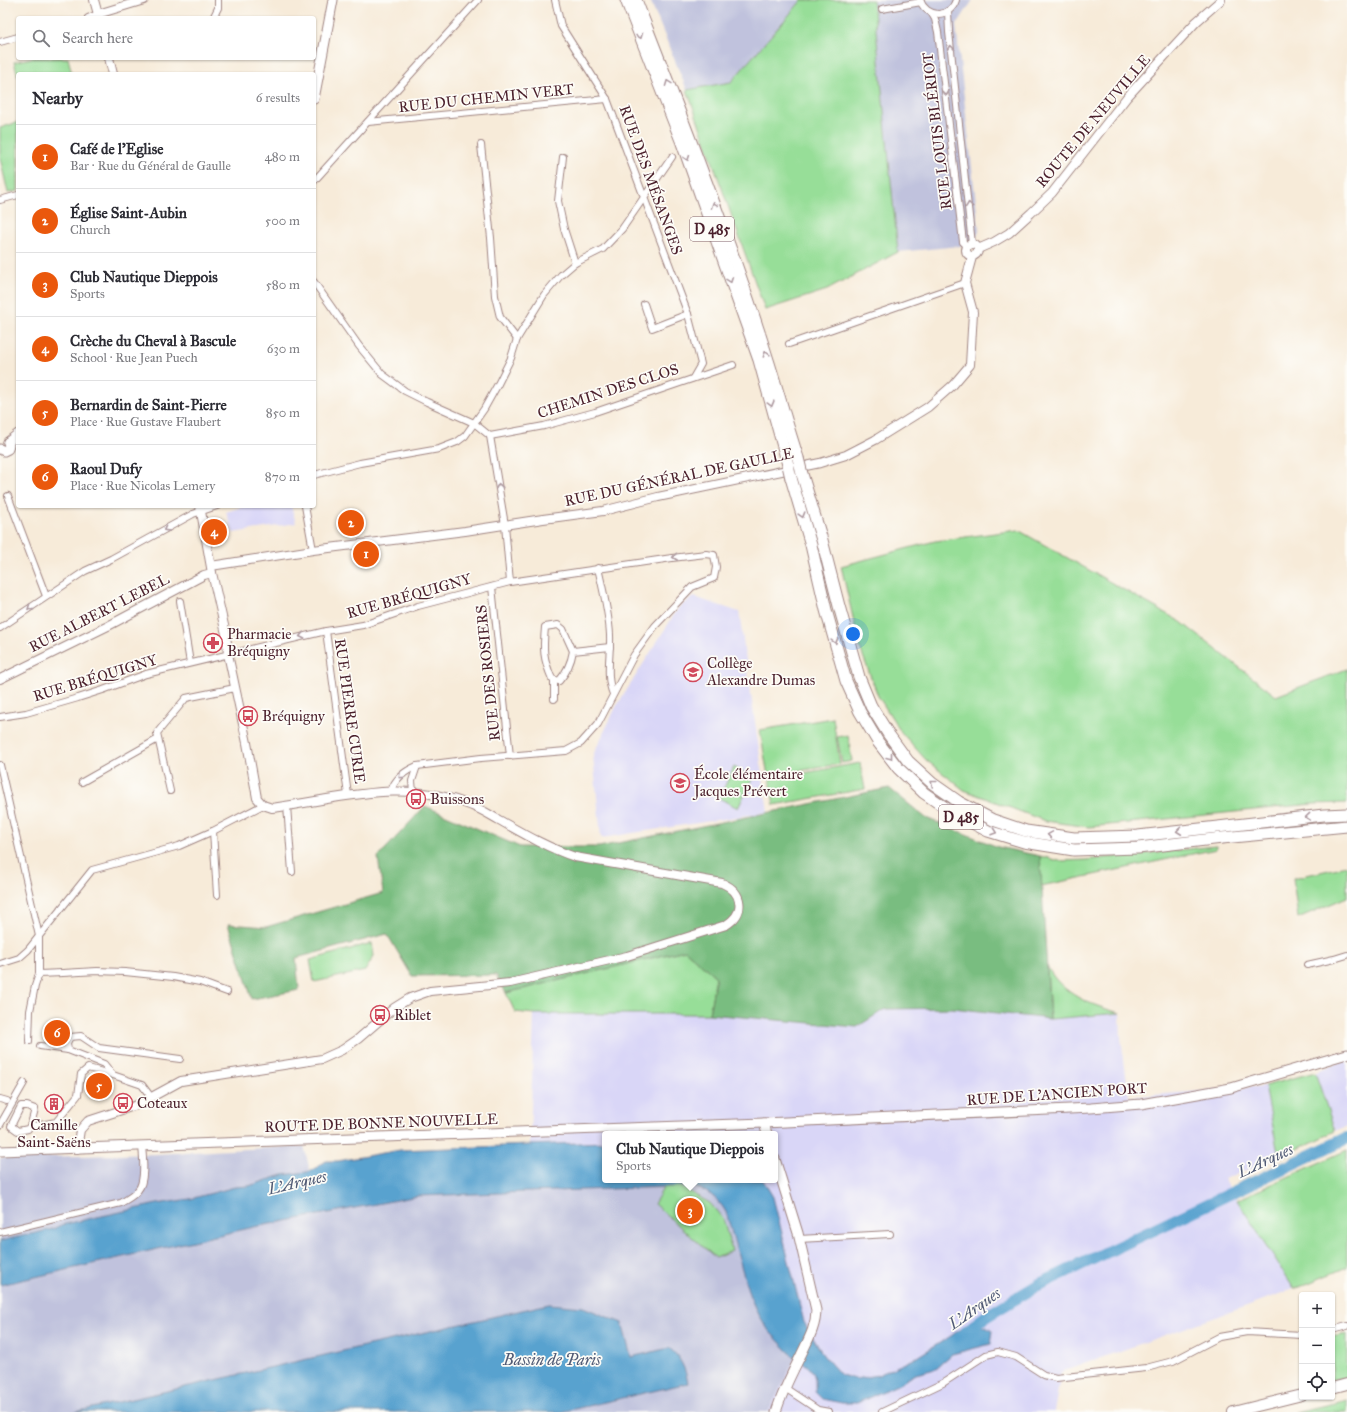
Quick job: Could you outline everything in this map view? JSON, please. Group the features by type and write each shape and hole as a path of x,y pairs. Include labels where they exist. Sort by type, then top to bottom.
{"highway":[{"name":"D 485","path":"626,0 682,143 759,360 792,460"},
{"name":"D 485","path":"636,0 690,140 767,356 826,610 846,680 860,712 878,742 898,768 924,793 953,813 988,831 1024,842 1074,850 1138,848 1347,826"},
{"name":"D 485","path":"796,476 822,540 859,677 871,706 889,735 908,760 932,783 959,802 993,820 1026,831 1074,838 1138,836 1269,821 1347,814"}],"main road":[{"path":"316,89 333,0"},
{"path":"0,449 4,451 8,449 9,446 4,442 16,435"},
{"name":"RUE DE L'ANCIEN PORT","path":"764,1123 1091,1108 1141,1104 1231,1088 1347,1054"},
{"path":"764,1123 766,1131"},
{"name":"ROUTE DE BONNE NOUVELLE","path":"0,1151 764,1123"},
{"path":"776,1412 779,1400 811,1334 816,1320 816,1310 799,1239 778,1169"},
{"path":"1335,1387 1347,1384"},
{"path":"1233,1412 1299,1396"}],"street":[{"path":"94,0 99,16 144,0"},
{"path":"214,16 218,8 218,0"},
{"path":"316,179 478,0"},
{"name":"RUE DES MÉSANGES","path":"555,0 561,26 607,99 688,314 701,364 693,378"},
{"path":"882,9 920,1 923,7 932,14 937,15 948,12 956,0"},
{"name":"ROUTE DE NEUVILLE","path":"972,247 994,242 1009,232 1052,193 1127,97 1196,22 1221,0"},
{"name":"RUE LOUIS BLÉRIOT","path":"948,12 972,247"},
{"name":"RUE LOUIS BLÉRIOT","path":"932,14 936,19 938,32 963,242 972,247"},
{"path":"0,42 16,38"},
{"path":"109,60 112,72"},
{"name":"RUE DU CHEMIN VERT","path":"368,122 607,99"},
{"path":"481,145 491,238 495,296 500,317 517,339"},
{"path":"563,157 558,201 564,229 575,263"},
{"path":"316,474 360,463 439,449 457,442 465,436 498,384 511,358 517,339 544,295 561,275 575,263 603,249 622,229 672,157"},
{"path":"0,200 16,196"},
{"path":"789,344 965,283 972,257 976,255 972,247 966,252 968,256 972,257"},
{"name":"RUE DU GÉNÉRAL DE GAULLE","path":"211,569 313,550 602,511 658,497 820,463 846,455 875,440 928,407 953,385 970,365 973,312 965,283"},
{"path":"316,285 359,346 382,374 405,391 474,423 490,436 505,525 510,582"},
{"path":"644,304 652,328 688,314"},
{"name":"CHEMIN DES CLOS","path":"490,436 544,426 595,412 733,365"},
{"path":"8,496 46,596"},
{"path":"305,508 313,550"},
{"path":"0,628 85,571 111,559 201,509 211,569 226,634 228,654 257,798 263,805 272,808 348,795 391,791 412,792 445,797 472,806 556,851 575,857 722,883 730,887 736,893 740,901 738,911 733,920 726,925 627,956 510,982 430,991 415,996 394,1008 358,1039 342,1050 322,1059 181,1081 137,1105 88,1121 80,1130 77,1148"},
{"name":"RUE BRÉQUIGNY","path":"0,717 34,711 103,690 146,674 326,631 363,625 418,606 510,582 598,568 706,554 714,555 716,567 714,578 692,587 655,626 634,655 613,694"},
{"path":"391,791 394,782 408,770 417,766 481,758 566,751 581,743 592,732 598,724 613,694 609,686 610,647 606,603 598,568"},
{"name":"RUE ALBERT LEBEL","path":"0,678 108,626 204,575 211,569"},
{"name":"RUE DES ROSIERS","path":"492,587 510,756"},
{"path":"180,601 190,663"},
{"path":"554,680 559,681 566,673 573,651 563,629 558,625 545,627 543,650 545,664 552,679 554,680 554,699"},
{"name":"RUE PIERRE CURIE","path":"326,631 348,795"},
{"path":"573,651 610,647"},
{"path":"170,791 157,733 186,698 235,688"},
{"path":"82,782 158,739"},
{"path":"0,765 39,936 39,974 30,1011 29,1041"},
{"path":"412,792 412,782 417,766"},
{"path":"0,964 19,958 28,950 92,870 179,846 213,831 263,805"},
{"path":"287,806 292,872"},
{"path":"213,831 217,894"},
{"path":"1307,965 1347,955"},
{"path":"39,974 97,971 125,972 200,982 227,992"},
{"path":"68,1050 67,1043 70,1037 81,1036 99,1048 180,1059"},
{"path":"40,1046 68,1050 104,1064 113,1076"},
{"path":"31,1124 36,1126 56,1122 78,1095 81,1074 88,1068 142,1085 151,1097"},
{"path":"0,1125 24,1083"},
{"path":"0,1099 7,1101"},
{"path":"21,1106 27,1106 35,1109 31,1124 28,1129 18,1131 11,1126 21,1106"},
{"path":"0,1232 121,1203 131,1197 140,1189 143,1172 142,1146"},
{"path":"799,1239 890,1234"},
{"path":"1335,1329 1347,1326"},
{"path":"882,1412 943,1383 986,1355 998,1352 1016,1357 1044,1375 1056,1378 1146,1368 1173,1361 1219,1337 1248,1332 1299,1335"},
{"path":"785,1388 818,1410 829,1412"}],"shaded area":[{"path":"650,0 802,0 731,82 687,90"},
{"path":"873,0 973,0 956,26 979,230 976,238 960,246 898,252"},
{"path":"239,508 292,508 296,523 233,533 226,512"},
{"name":"École élémentaire Jacques Prévert","path":"694,597 739,612 768,812 601,838 593,755 616,707 679,607"},
{"path":"953,1008 1050,1019 1120,1013 1121,1038 1129,1097 1265,1086 1279,1158 1224,1179 1294,1289 1061,1372 1054,1412 768,1412 796,1357 809,1367 816,1377 815,1392 857,1403 897,1385 916,1374 935,1369 952,1354 991,1344 972,1320 951,1336 912,1360 878,1375 856,1379 840,1375 823,1355 804,1322 773,1197 765,1183 778,1183 778,1131 602,1131 602,1142 530,1145 534,1014 709,1014 857,1027 885,1009"},
{"path":"1347,1059 1347,1126 1335,1131 1315,1072"},
{"path":"304,1146 310,1171 307,1172 249,1186 235,1187 190,1199 157,1204 61,1225 53,1229 0,1241 0,1158 157,1154"},
{"path":"691,1186 709,1192 722,1204 726,1212 749,1294 756,1310 769,1331 794,1357 796,1357 768,1412 561,1412 688,1383 631,1357 75,1412 0,1412 0,1285 254,1227 418,1196"}],"green space":[{"path":"802,0 873,0 898,252 827,290 765,310 687,90 731,82"},
{"path":"22,60 68,60 72,72 17,72 14,62"},
{"path":"16,123 16,191 8,193 0,158 0,128"},
{"path":"1018,530 1181,622 1276,696 1347,669 1347,803 1312,804 1089,827 1045,821 964,790 926,760 901,732 878,696 860,648 841,566 935,541"},
{"path":"833,718 840,764 768,776 760,730"},
{"path":"848,735 852,761 842,763 837,737"},
{"path":"860,763 865,789 774,805 770,779"},
{"path":"734,767 753,777 738,808 719,798"},
{"path":"889,788 926,818 998,847 1040,856 1050,1019 953,1008 885,1009 857,1027 709,1014 716,977 685,950 506,993 496,975 412,976 387,934 296,958 299,990 252,999 228,924 266,927 383,893 378,857 425,806 520,847 599,847"},
{"path":"1216,846 1216,849 1041,886 1040,856 1059,861 1085,860"},
{"path":"1347,866 1347,897 1298,918 1293,878"},
{"path":"372,943 374,956 365,971 314,982 310,960"},
{"path":"685,950 716,977 709,1014 534,1014 515,1012 506,993"},
{"path":"1047,966 1053,976 1069,992 1088,1002 1120,1013 1050,1019"},
{"path":"1315,1072 1335,1131 1279,1158 1265,1086"},
{"path":"1347,1150 1347,1267 1294,1289 1237,1200"},
{"path":"666,1183 673,1183 710,1203 723,1219 732,1251 716,1258 654,1204"},
{"path":"1347,1334 1347,1377 1335,1379 1335,1364 1335,1336"},
{"path":"1347,1400 1347,1412 1296,1412"}],"water":[{"path":"602,1142 602,1183 765,1183 773,1197 804,1322 823,1355 841,1375 856,1379 878,1375 912,1360 951,1336 972,1320 993,1331 991,1344 952,1354 935,1369 916,1374 897,1385 857,1403 842,1403 822,1399 815,1392 814,1375 810,1368 802,1361 794,1357 769,1331 756,1310 749,1294 726,1212 712,1195 691,1186 418,1196 254,1227 0,1285 0,1241 53,1229 61,1225 157,1204 190,1199 235,1187 249,1186 283,1175 307,1172 313,1170 326,1161 338,1161 400,1150"},
{"name":"Bassin de Paris","path":"549,1304 583,1307 622,1323 631,1357 669,1348 673,1351 682,1364 688,1383 561,1412 75,1412"}],"waterway":[{"name":"L'Arques","path":"965,1332 985,1317 1040,1284 1347,1138"}],"place":[{"name":"Église Saint-Aubin","path":"351,523"},
{"name":"Crèche du Cheval à Bascule","path":"214,532"},
{"name":"Café de l'Eglise","path":"366,554"},
{"name":"Pharmacie Bréquigny","path":"213,643"},
{"name":"Collège Alexandre Dumas","path":"693,672"},
{"name":"Bréquigny","path":"248,716"},
{"name":"École élémentaire Jacques Prévert","path":"680,783"},
{"name":"Buissons","path":"416,799"},
{"name":"Riblet","path":"380,1015"},
{"name":"Raoul Dufy","path":"57,1033"},
{"name":"Bernardin de Saint-Pierre","path":"99,1086"},
{"name":"Coteaux","path":"123,1103"},
{"name":"Camille Saint-Saëns","path":"54,1104"},
{"name":"Club Nautique Dieppois","path":"690,1211"}]}
